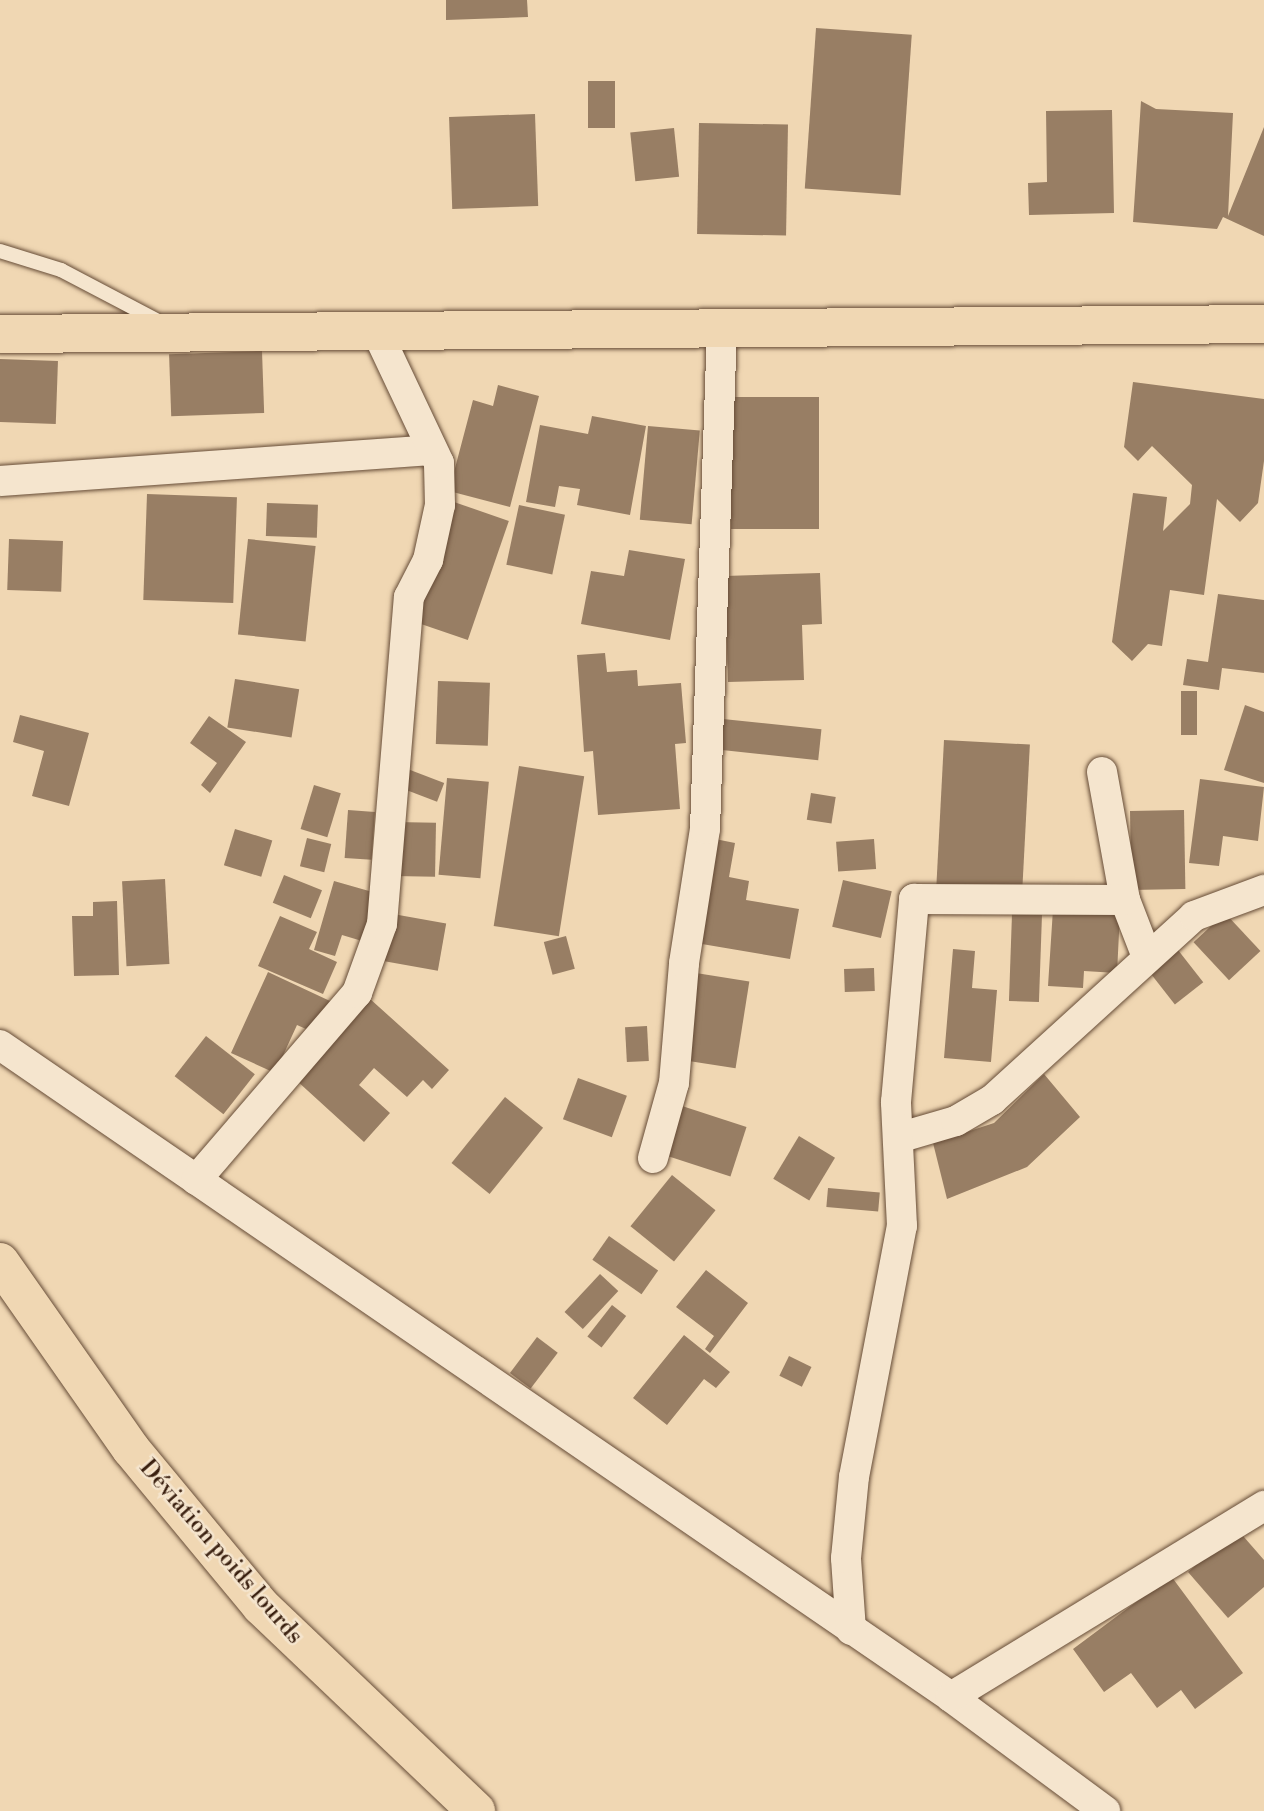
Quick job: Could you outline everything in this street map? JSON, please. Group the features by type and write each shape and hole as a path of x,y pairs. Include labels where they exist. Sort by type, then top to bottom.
{"main road":[{"path":"0,334 378,334 722,326 1264,324"},
{"name":"Déviation poids lourds","path":"0,1262 131,1449 261,1606 476,1811"}],"street":[{"path":"653,1158 674,1083 684,962 705,829 722,326"},
{"path":"196,1180 357,993 382,924 409,597 428,560 440,505 439,463 430,450 378,334"},
{"path":"0,481 430,450"},
{"path":"1102,772 1125,900 1147,957"},
{"path":"898,1138 956,1121 992,1100 1194,916 1264,890"},
{"path":"851,1630 846,1558 854,1477 902,1226 898,1138 914,899 1125,900"},
{"path":"0,1045 951,1697 1105,1811"},
{"path":"951,1697 1264,1506"}],"lane":[{"path":"0,251 61,270 184,335"}],"building":[{"path":"446,0 527,0 528,17 446,20"},
{"path":"816,28 912,35 901,195 805,189"},
{"path":"588,81 615,81 615,128 588,128"},
{"path":"1141,101 1156,109 1233,113 1228,216 1264,127 1264,236 1223,217 1217,229 1133,222"},
{"path":"1112,110 1114,213 1029,215 1028,183 1047,182 1046,111"},
{"path":"535,114 538,206 452,209 449,117"},
{"path":"699,123 788,125 786,236 697,234"},
{"path":"674,128 679,177 635,181 630,133"},
{"path":"262,351 264,413 171,416 169,354"},
{"path":"0,359 58,361 56,424 0,422"},
{"path":"1133,382 1264,399 1264,461 1258,503 1240,522 1217,499 1204,595 1170,590 1162,646 1148,644 1132,661 1112,642 1133,493 1167,497 1163,531 1190,504 1192,485 1152,446 1138,461 1124,447"},
{"path":"498,385 539,396 510,507 449,491 473,400 493,406"},
{"path":"731,397 819,397 819,529 731,529"},
{"path":"592,416 646,426 630,515 577,505 580,489 559,486 555,507 526,502 540,425 588,434"},
{"path":"648,426 700,431 692,524 640,520"},
{"path":"147,494 237,497 233,603 143,600"},
{"path":"454,502 509,521 468,640 413,621"},
{"path":"267,503 318,505 317,538 266,536"},
{"path":"519,505 565,515 552,574 506,565"},
{"path":"9,539 63,541 61,592 7,590"},
{"path":"248,539 316,546 306,642 238,634"},
{"path":"629,550 685,559 670,640 581,624 591,571 624,576"},
{"path":"820,573 822,624 802,625 804,680 728,682 725,576"},
{"path":"1218,594 1264,600 1264,673 1222,668 1219,690 1183,685 1187,659 1208,662"},
{"path":"605,653 607,672 637,670 638,686 681,683 686,743 675,744 680,809 598,815 593,751 584,752 577,655"},
{"path":"235,679 299,689 292,738 227,727"},
{"path":"438,681 490,683 488,746 436,744"},
{"path":"1181,691 1197,691 1197,735 1181,735"},
{"path":"1245,705 1264,712 1264,783 1224,770"},
{"path":"20,715 89,733 69,806 32,796 44,751 13,742"},
{"path":"209,716 246,742 210,793 201,785 217,763 190,743"},
{"path":"723,719 821,729 818,760 720,750"},
{"path":"944,740 1030,745 1022,889 936,885"},
{"path":"519,766 584,776 559,936 494,926"},
{"path":"405,768 444,783 437,802 398,787"},
{"path":"447,778 489,782 480,878 439,875"},
{"path":"1200,779 1264,787 1258,841 1223,836 1219,866 1189,863"},
{"path":"314,785 341,793 327,837 301,829"},
{"path":"811,793 836,797 831,824 807,820"},
{"path":"348,810 375,812 372,860 345,858"},
{"path":"1184,810 1185,889 1131,890 1130,811"},
{"path":"395,822 436,823 435,877 394,876"},
{"path":"235,829 272,840 261,877 224,865"},
{"path":"307,838 331,844 324,872 300,866"},
{"path":"715,839 735,843 729,877 749,881 746,900 799,909 790,959 696,943"},
{"path":"874,839 876,869 838,872 836,842"},
{"path":"284,875 322,890 311,918 273,903"},
{"path":"165,879 169,964 127,966 122,881"},
{"path":"843,880 892,891 881,938 832,927"},
{"path":"334,881 376,893 362,941 342,935 335,956 314,950"},
{"path":"117,901 119,975 74,976 72,916 93,916 93,902"},
{"path":"1053,909 1120,913 1117,973 1084,971 1083,988 1048,986"},
{"path":"1225,913 1260,951 1229,980 1194,942"},
{"path":"393,914 446,923 438,971 385,961"},
{"path":"1012,914 1042,915 1039,1002 1009,1001"},
{"path":"280,916 317,932 309,949 337,962 323,994 258,966"},
{"path":"566,936 575,969 553,975 544,942"},
{"path":"953,949 975,951 972,988 997,990 991,1062 944,1058"},
{"path":"1178,950 1203,982 1175,1004 1150,972"},
{"path":"874,968 875,991 845,992 844,969"},
{"path":"268,972 330,1001 315,1033 297,1025 275,1073 231,1053"},
{"path":"696,973 749,981 736,1068 682,1060"},
{"path":"369,998 449,1070 432,1089 423,1080 407,1097 374,1068 359,1085 390,1113 364,1142 296,1080"},
{"path":"647,1026 649,1061 627,1062 625,1027"},
{"path":"206,1036 255,1074 223,1114 175,1076"},
{"path":"1044,1074 1080,1117 1027,1167 947,1199 933,1143 994,1123"},
{"path":"578,1078 627,1096 612,1137 563,1119"},
{"path":"505,1097 543,1128 490,1194 452,1163"},
{"path":"679,1105 747,1127 730,1176 663,1154"},
{"path":"799,1136 835,1158 809,1200 773,1179"},
{"path":"672,1175 716,1210 674,1262 630,1226"},
{"path":"828,1188 880,1193 878,1211 826,1207"},
{"path":"609,1236 658,1270 642,1294 592,1260"},
{"path":"706,1270 748,1303 710,1353 705,1349 714,1336 676,1307"},
{"path":"600,1274 618,1291 583,1329 565,1312"},
{"path":"612,1305 626,1316 602,1348 587,1337"},
{"path":"684,1335 730,1372 716,1388 704,1379 667,1425 633,1398"},
{"path":"537,1337 558,1353 531,1389 510,1373"},
{"path":"789,1356 811,1367 802,1387 779,1376"},
{"path":"1237,1529 1264,1560 1264,1587 1228,1618 1188,1572"},
{"path":"1171,1576 1243,1673 1195,1709 1181,1690 1157,1708 1131,1673 1104,1692 1073,1649"}]}
